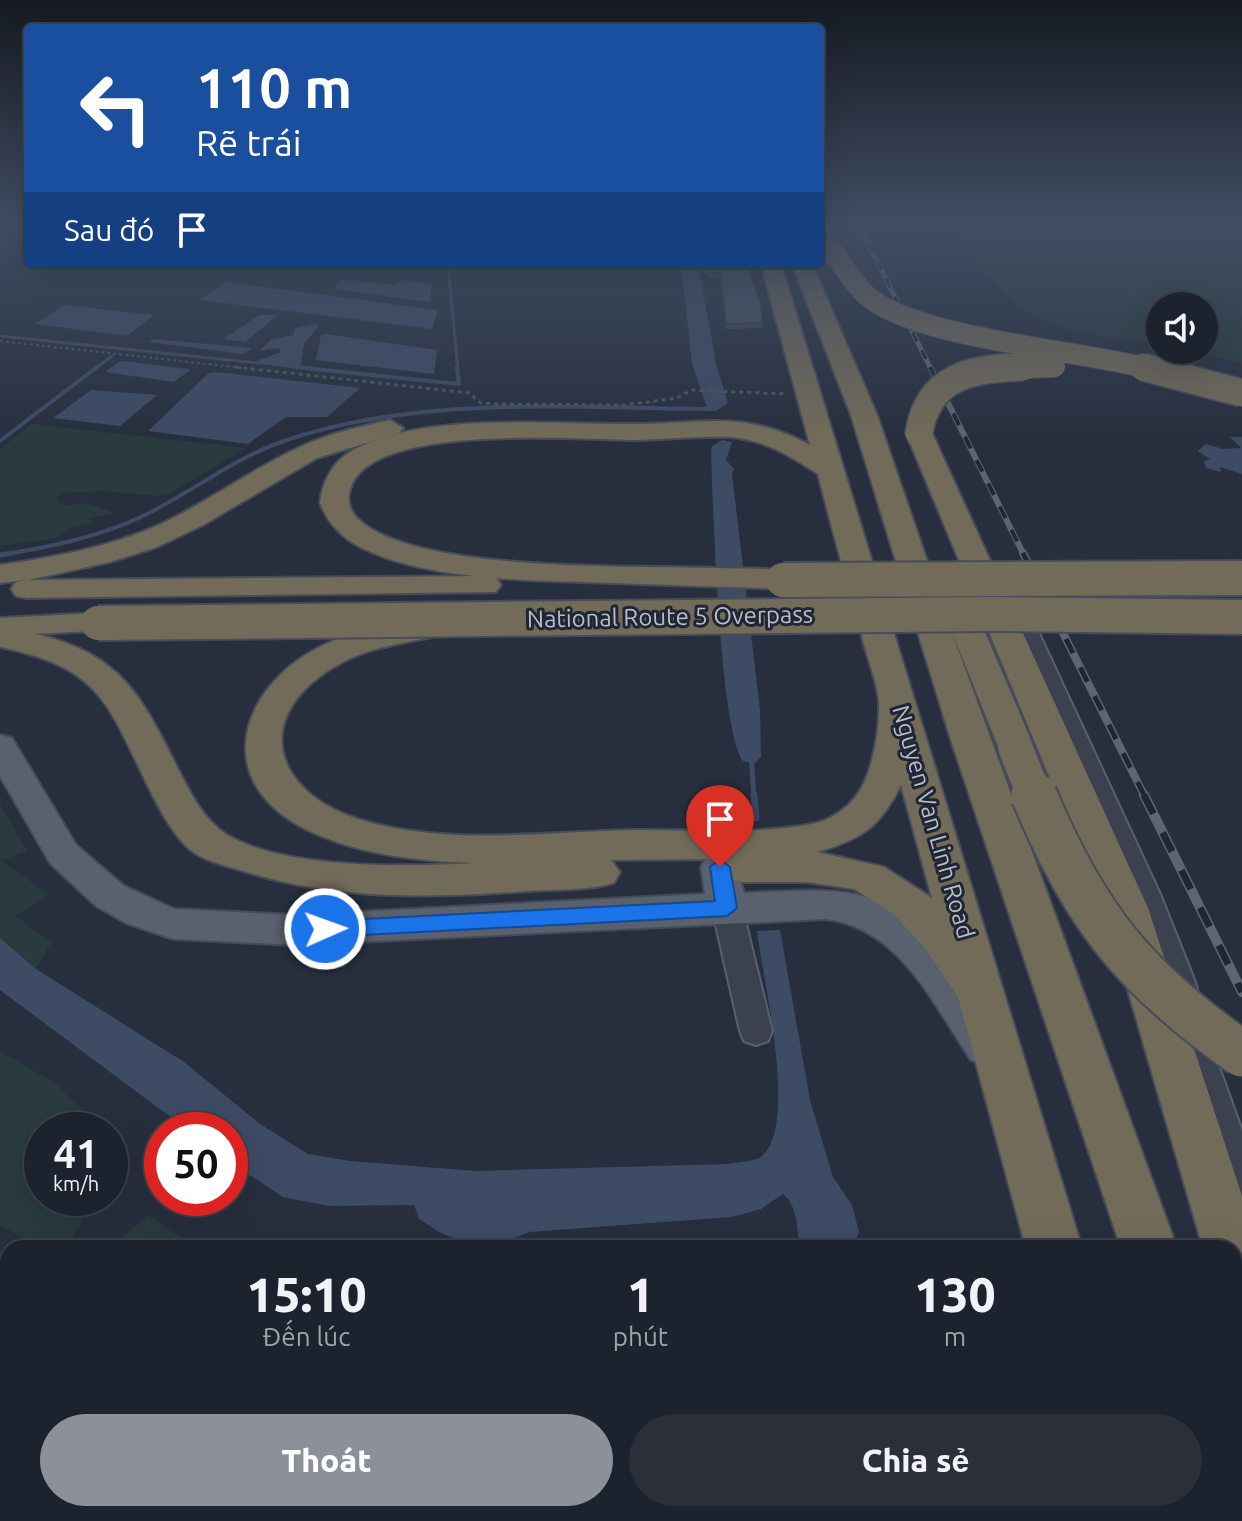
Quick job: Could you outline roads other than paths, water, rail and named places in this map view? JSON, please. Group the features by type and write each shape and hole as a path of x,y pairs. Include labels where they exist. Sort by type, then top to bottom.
{"highway":[{"name":"Nguyen Van Linh Road","path":"781,296 834,473 1052,1240"},
{"path":"815,296 864,415 970,740 1146,1240"},
{"path":"868,296 900,315 945,329 1128,363 1242,393"},
{"path":"1229,1240 1126,908 919,433 919,417 925,400 934,389 957,378 1000,369 1069,367 1114,373 1176,386 1242,406"},
{"path":"0,574 80,561 151,538 193,519 282,463 351,434 444,424 748,420 786,412 811,397"},
{"path":"864,415 917,507 1053,845 1108,939 1162,995 1242,1054"},
{"path":"783,580 532,570 449,562 397,551 365,538 345,524 334,508 337,483 350,463 390,445 419,439 493,433 751,432 795,447 834,473"},
{"path":"1019,589 1242,568"},
{"name":"National Route 5 Overpass","path":"0,589 783,580 1019,589 1242,578"},
{"name":"National Route 5 Overpass","path":"0,625 991,614 1242,617"},
{"path":"659,618 465,624 371,641 329,656 297,678 268,717 261,736 261,755 286,795 320,820 374,838 496,848 796,840 833,834 867,814 891,760 897,696"},
{"path":"0,637 73,654 104,675 128,707 179,807 209,842 273,868 346,880 720,867 820,867 849,871 877,881 905,899 932,925 981,993"}],"main road":[{"path":"0,746 63,854 110,896 140,913 173,924 325,929 826,904 857,908 888,923 916,947 939,974 1004,1075"},
{"path":"720,867 727,908"}],"lane":[{"path":"1019,589 1179,982 1198,1056 1242,1181"},
{"path":"727,908 756,1031"}],"water":[{"path":"205,296 332,296 438,310 432,329 199,300"},
{"path":"386,296 431,296 430,302"},
{"path":"685,296 704,296 717,368 728,403 716,411 708,410 692,364"},
{"path":"65,305 154,315 127,336 35,324"},
{"path":"259,315 278,315 245,342 224,339"},
{"path":"316,324 318,327 304,344 300,369 251,363 281,352 278,348 259,351 272,339 293,335 295,328"},
{"path":"321,335 437,350 434,374 316,360"},
{"path":"154,339 252,348 243,354 149,342"},
{"path":"121,361 189,371 173,382 105,372"},
{"path":"209,373 360,388 327,417 286,417 248,444 148,431"},
{"path":"91,390 157,395 120,426 53,418"},
{"path":"1230,437 1242,437 1242,474 1220,467 1221,472 1206,468 1204,461 1210,459 1198,451 1206,444 1223,449 1241,448"},
{"path":"722,440 732,442 726,460 734,469 732,474 760,710 761,757 754,764 743,761 735,740 723,662 711,452 712,446"},
{"path":"780,930 810,1100 833,1177 852,1205 859,1232 856,1240 799,1240 792,1205 783,1194 761,1209 731,1217 530,1232 509,1240 457,1240 419,1219 414,1205 329,1206 283,1197 248,1174 248,1114 308,1154 350,1161 475,1171 729,1164 759,1158 771,1143 777,1118 776,1051 757,931"},
{"path":"0,938 36,969 184,1062 245,1112 164,1112 0,990"}],"waterway":[{"path":"451,296 458,369"},
{"path":"0,336 259,363"},
{"path":"95,369 112,356"},
{"path":"0,441 97,367"},
{"path":"294,367 314,369"},
{"path":"295,367 459,384 457,367"},
{"path":"13,553 0,555 74,540 128,523 266,448 335,426 388,416 495,407 711,409 710,406"},
{"path":"751,755 754,797"},
{"path":"754,795 756,818"}],"railway":[{"path":"894,296 1144,795"},
{"path":"1144,795 1242,992"}]}
